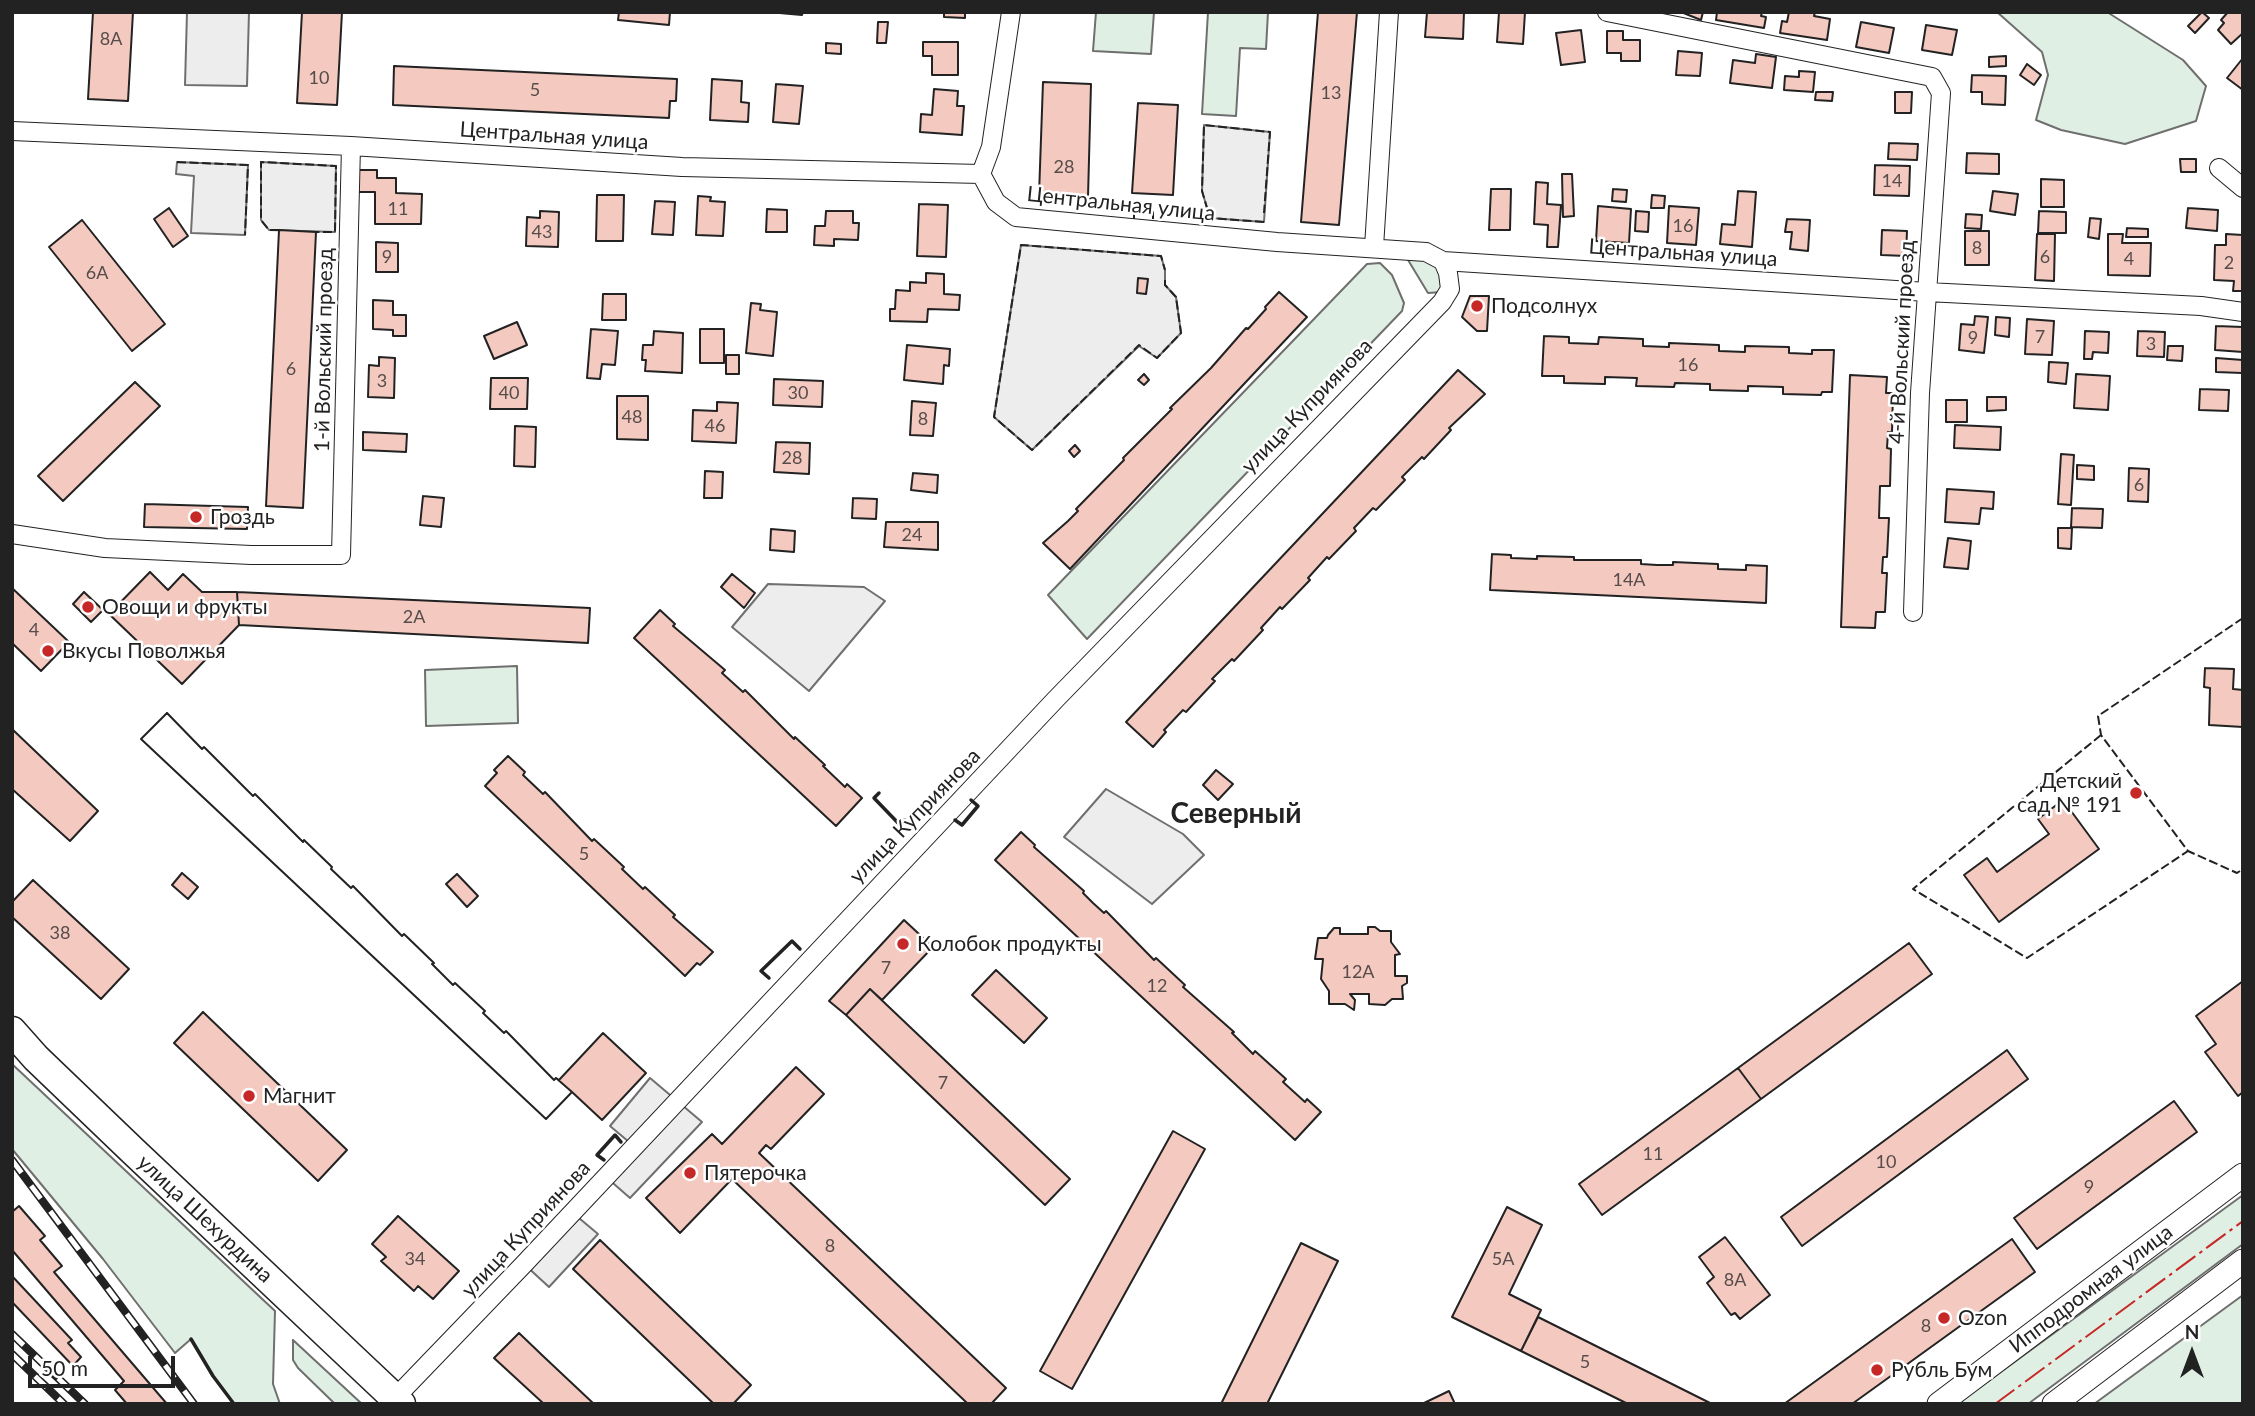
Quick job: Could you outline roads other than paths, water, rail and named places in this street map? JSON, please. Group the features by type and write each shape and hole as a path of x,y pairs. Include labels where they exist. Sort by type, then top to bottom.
{"main road":[{"name":"улица Шехурдина","path":"12,1031 36,1058 143,1161 398,1401"}],"street":[{"path":"981,174 991,147 1011,12"},
{"path":"1374,247 1389,12"},
{"name":"4-й Вольский проезд","path":"1607,12 1932,77 1941,93 1920,393 1913,611"},
{"name":"Центральная улица","path":"12,131 351,146 682,167 981,174 996,202 1016,217 1277,242 1426,252 1443,261 1927,292 2201,306 2243,312"},
{"name":"1-й Вольский проезд","path":"12,534 105,548 251,555 341,555 351,146"},
{"path":"2219,168 2243,188"},
{"name":"улица Куприянова","path":"398,1401 1055,700 1442,302 1450,289 1443,261"},
{"name":"Ипподромная улица","path":"1940,1404 2243,1175"},
{"path":"2054,1404 2243,1261"}],"railway":[{"path":"12,1160 194,1404"},
{"path":"12,1334 85,1404"},
{"path":"12,1354 64,1404"}],"place":[{"name":"Подсолнух","path":"1477,306"},
{"name":"Гроздь","path":"196,517"},
{"name":"Овощи и фрукты","path":"88,607"},
{"name":"Вкусы Поволжья","path":"48,651"},
{"name":"Детский сад № 191","path":"2136,793"},
{"name":"Колобок продукты","path":"903,944"},
{"name":"Магнит","path":"249,1096"},
{"name":"Пятерочка","path":"690,1173"},
{"name":"Ozon","path":"1944,1318"},
{"name":"Рубль Бум","path":"1877,1370"}],"district":[{"name":"Северный","path":"1236,814"}]}
